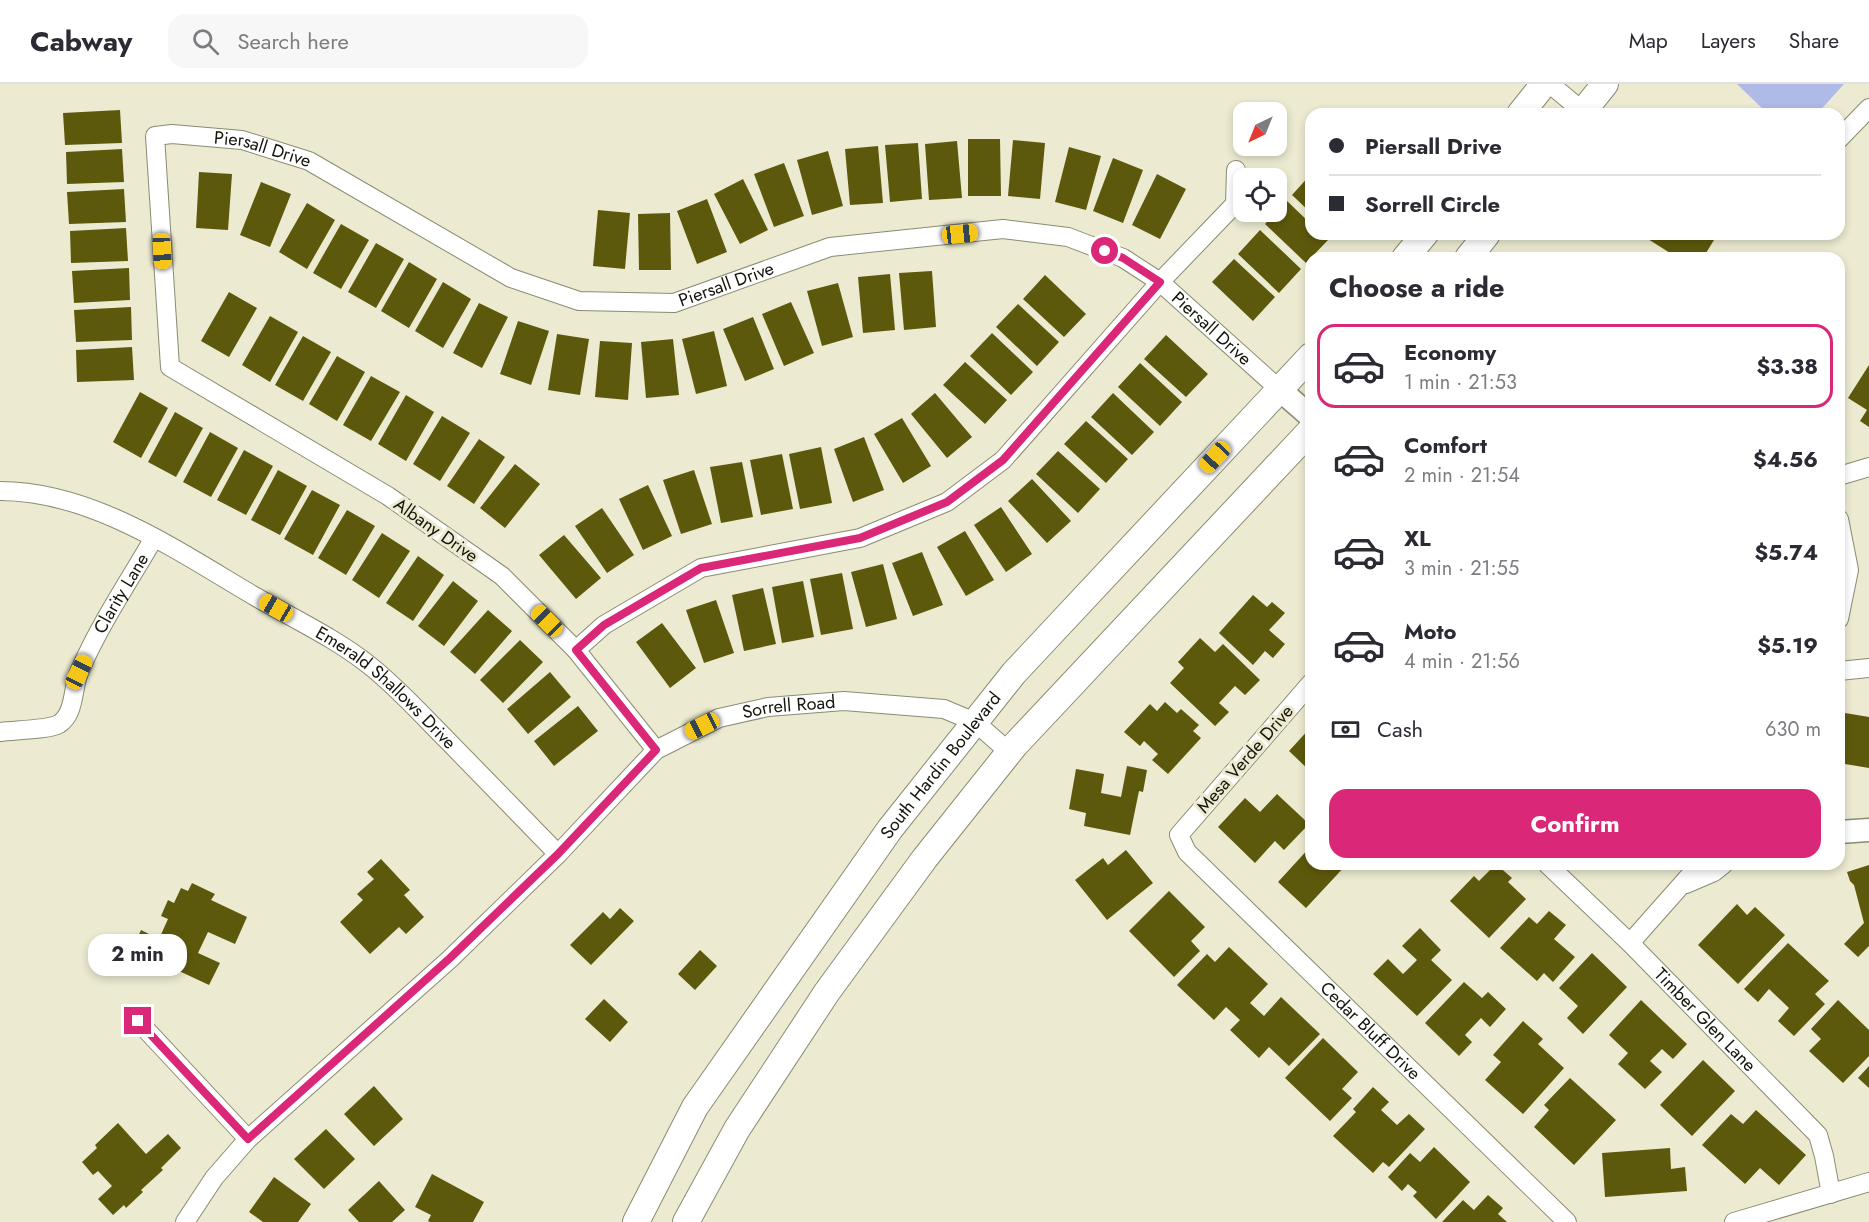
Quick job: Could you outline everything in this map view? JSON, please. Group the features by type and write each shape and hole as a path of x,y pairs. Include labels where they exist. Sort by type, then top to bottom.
{"main road":[{"path":"1525,108 1544,84"},
{"path":"1587,108 1605,84"},
{"path":"1410,252 1420,240"},
{"path":"1473,252 1482,240"},
{"name":"South Hardin Boulevard","path":"636,1222 695,1107 890,829 1029,656 1305,362"},
{"path":"686,1222 737,1129 827,992 925,858 1009,752 1305,436"}],"street":[{"path":"1550,84 1577,108"},
{"path":"1845,133 1869,108"},
{"name":"Piersall Drive","path":"170,367 155,136 172,134 242,140 309,161 511,278 579,301 674,303 830,247 1003,229 1068,237 1123,258 1160,282 1279,389"},
{"path":"576,650 604,625 701,568 860,538 947,502 1003,460 1160,282 1233,206"},
{"name":"Albany Drive","path":"170,367 388,496 502,576 576,650 656,750"},
{"path":"1279,389 1305,412"},
{"path":"1845,474 1869,467"},
{"name":"Emerald Shallows Drive","path":"0,491 46,495 95,510 154,538 333,641 368,664 401,693 558,854"},
{"name":"Clarity Lane","path":"0,732 54,726 65,718 71,706 79,672 91,646 154,538"},
{"path":"1845,550 1849,570 1845,590"},
{"path":"1845,670 1869,668"},
{"name":"Mesa Verde Drive","path":"1179,836 1305,690"},
{"name":"Sorrell Road","path":"185,1222 214,1178 248,1139 450,958 558,854 656,750 720,718 768,707 844,701 944,709 975,722 1009,752"},
{"path":"1845,832 1869,830"},
{"name":"Cedar Bluff Drive","path":"1179,836 1187,852 1568,1222"},
{"name":"Timber Glen Lane","path":"1553,870 1630,943 1818,1135 1831,1194"},
{"path":"1630,943 1695,870"},
{"path":"1682,886 1716,870"},
{"path":"138,1021 248,1139"},
{"path":"1734,1222 1869,1182"}],"shaded area":[{"path":"1737,84 1844,84 1822,108 1762,108"}],"building":[{"path":"120,110 122,143 65,145 63,113"},
{"path":"968,139 1000,139 1001,196 968,196"},
{"path":"1013,140 1045,143 1040,199 1008,196"},
{"path":"957,141 962,198 929,200 925,144"},
{"path":"918,143 922,199 890,202 885,145"},
{"path":"878,146 883,203 850,205 845,149"},
{"path":"1069,147 1101,156 1086,210 1055,202"},
{"path":"122,149 124,182 67,184 66,152"},
{"path":"828,151 843,206 812,215 797,160"},
{"path":"1113,158 1143,170 1123,223 1093,211"},
{"path":"784,163 804,216 774,227 754,174"},
{"path":"199,172 232,174 228,230 196,228"},
{"path":"1157,174 1186,189 1160,239 1132,225"},
{"path":"743,179 768,230 740,244 714,194"},
{"path":"1305,181 1305,207 1292,195"},
{"path":"261,182 291,194 270,247 240,235"},
{"path":"124,189 126,222 69,224 67,192"},
{"path":"707,199 727,252 697,264 677,211"},
{"path":"1287,201 1305,218 1305,240 1328,240 1317,252 1305,252 1305,262 1265,224 1267,222 1287,222"},
{"path":"307,203 335,220 307,269 279,252"},
{"path":"598,210 630,213 625,269 593,266"},
{"path":"670,213 671,270 639,270 638,214"},
{"path":"341,224 369,240 341,289 313,273"},
{"path":"126,228 128,261 71,263 70,231"},
{"path":"1260,230 1301,269 1279,293 1238,254"},
{"path":"1650,240 1714,240 1707,252 1668,252"},
{"path":"376,243 404,259 376,308 348,292"},
{"path":"1234,259 1275,297 1253,321 1212,282"},
{"path":"409,262 437,279 409,328 381,311"},
{"path":"129,268 130,300 74,303 72,271"},
{"path":"932,271 936,327 904,330 899,273"},
{"path":"890,274 895,330 863,333 858,277"},
{"path":"1045,275 1086,314 1064,337 1023,299"},
{"path":"443,282 471,299 443,348 415,331"},
{"path":"838,283 853,337 822,346 807,291"},
{"path":"229,292 257,308 229,357 201,341"},
{"path":"791,302 814,353 784,366 762,314"},
{"path":"479,303 508,317 482,368 453,353"},
{"path":"1018,304 1059,342 1037,366 996,327"},
{"path":"131,307 132,340 76,342 74,310"},
{"path":"270,316 298,332 270,382 242,365"},
{"path":"753,317 774,369 745,381 723,329"},
{"path":"518,321 549,331 531,385 500,374"},
{"path":"714,331 727,386 696,394 682,339"},
{"path":"992,333 1033,372 1011,395 970,356"},
{"path":"557,334 589,339 580,395 548,390"},
{"path":"1166,335 1208,374 1186,397 1144,359"},
{"path":"303,336 331,352 303,401 275,385"},
{"path":"673,339 679,395 646,398 641,342"},
{"path":"600,341 632,343 628,400 595,397"},
{"path":"132,347 134,380 77,382 76,350"},
{"path":"337,356 365,372 337,421 309,404"},
{"path":"965,362 1007,400 985,424 943,385"},
{"path":"1140,363 1182,402 1160,426 1118,387"},
{"path":"1869,365 1869,427 1860,421 1867,410 1848,398"},
{"path":"371,376 400,392 371,441 343,425"},
{"path":"140,392 168,408 141,458 113,442"},
{"path":"935,393 972,437 947,458 911,414"},
{"path":"1113,393 1154,432 1132,455 1091,417"},
{"path":"406,395 434,412 406,461 378,444"},
{"path":"175,412 203,428 176,477 148,462"},
{"path":"442,416 470,433 440,481 413,464"},
{"path":"902,418 931,466 903,483 874,434"},
{"path":"1086,421 1128,459 1106,483 1064,444"},
{"path":"210,432 238,448 211,497 183,482"},
{"path":"864,437 884,490 853,502 834,449"},
{"path":"479,439 505,457 474,504 447,486"},
{"path":"821,447 832,503 800,509 789,454"},
{"path":"244,450 273,466 246,515 217,500"},
{"path":"1058,451 1100,489 1078,513 1036,474"},
{"path":"782,454 793,509 761,515 750,460"},
{"path":"742,462 753,517 721,523 710,467"},
{"path":"515,464 540,484 505,528 480,508"},
{"path":"278,470 307,486 280,535 251,520"},
{"path":"694,470 712,524 681,534 663,480"},
{"path":"1032,479 1071,521 1047,543 1008,501"},
{"path":"648,485 672,536 643,550 619,499"},
{"path":"312,490 340,505 313,555 284,539"},
{"path":"1001,507 1032,554 1006,572 974,525"},
{"path":"602,508 634,555 607,573 575,526"},
{"path":"347,510 375,526 346,575 318,558"},
{"path":"965,531 994,580 966,596 937,547"},
{"path":"382,533 410,551 379,598 352,580"},
{"path":"564,535 601,578 576,599 539,555"},
{"path":"922,552 943,605 913,616 892,563"},
{"path":"418,556 444,575 413,621 386,603"},
{"path":"883,564 897,619 866,627 851,572"},
{"path":"842,573 853,629 821,635 810,579"},
{"path":"453,581 478,601 444,646 418,626"},
{"path":"803,581 814,637 782,643 772,587"},
{"path":"763,588 776,644 744,651 732,595"},
{"path":"1253,595 1267,607 1272,602 1285,613 1269,630 1285,644 1273,658 1265,651 1253,665 1219,633"},
{"path":"716,600 734,653 704,663 686,610"},
{"path":"488,610 512,631 475,674 450,652"},
{"path":"662,623 696,668 670,688 636,642"},
{"path":"1200,638 1215,652 1223,644 1260,680 1245,695 1235,686 1219,703 1229,712 1215,726 1170,683 1184,668 1178,662"},
{"path":"520,640 543,662 503,703 480,680"},
{"path":"550,672 571,697 528,734 507,709"},
{"path":"1165,702 1177,713 1181,709 1199,725 1193,731 1201,738 1168,774 1152,760 1158,754 1144,741 1140,746 1124,732 1150,704 1157,711"},
{"path":"578,706 598,731 554,766 534,741"},
{"path":"1845,713 1869,717 1869,768 1845,764"},
{"path":"1305,734 1305,766 1289,751"},
{"path":"1127,766 1147,770 1143,792 1139,791 1130,835 1084,826 1086,813 1069,809 1076,769 1104,774 1101,793 1121,797"},
{"path":"1277,794 1305,820 1305,828 1284,850 1275,841 1255,863 1218,827 1245,798 1260,812"},
{"path":"1126,850 1153,883 1107,920 1075,880 1103,858 1108,865"},
{"path":"1305,853 1305,870 1341,870 1306,908 1278,882"},
{"path":"381,859 410,890 404,895 424,917 406,934 399,927 370,954 340,922 363,900 357,894 374,879 367,872"},
{"path":"1869,865 1869,946 1858,957 1844,944 1864,923 1854,885 1847,872"},
{"path":"1490,870 1503,870 1512,878 1508,882 1526,899 1489,938 1450,901 1474,876 1479,881"},
{"path":"192,883 215,894 211,900 247,917 235,944 208,932 198,953 220,963 209,985 162,963 159,970 137,960 139,955 131,952 141,930 159,939 168,919 161,916 168,900 174,903 181,888 188,891"},
{"path":"1169,891 1205,927 1191,941 1200,951 1174,977 1129,931"},
{"path":"1737,904 1747,915 1755,907 1785,935 1738,984 1698,945"},
{"path":"620,908 634,921 591,965 570,945 603,912 610,919"},
{"path":"1549,911 1566,925 1554,939 1575,957 1553,982 1544,973 1537,981 1500,948 1529,917 1537,924"},
{"path":"1420,928 1441,950 1431,960 1452,980 1417,1016 1373,974 1388,959 1403,974 1417,960 1402,946"},
{"path":"1788,943 1829,981 1815,994 1825,1004 1794,1036 1778,1021 1789,1008 1769,989 1758,1002 1744,989"},
{"path":"1229,947 1268,984 1250,1003 1264,1016 1281,997 1320,1034 1289,1066 1269,1047 1259,1058 1230,1030 1240,1020 1226,1007 1214,1020 1177,985 1207,954 1215,962"},
{"path":"700,950 717,966 695,990 678,974"},
{"path":"1592,953 1627,987 1583,1034 1567,1018 1578,1006 1559,988"},
{"path":"1464,982 1482,998 1488,992 1506,1009 1490,1027 1481,1018 1465,1035 1472,1042 1459,1056 1425,1023"},
{"path":"604,999 628,1022 610,1042 585,1019"},
{"path":"1641,1000 1687,1044 1673,1059 1662,1049 1650,1061 1662,1072 1645,1089 1618,1064 1628,1053 1609,1035"},
{"path":"1838,1000 1869,1030 1869,1056 1843,1083 1809,1051 1821,1039 1811,1029"},
{"path":"1523,1021 1543,1039 1538,1044 1564,1068 1523,1114 1485,1080 1501,1062 1493,1055"},
{"path":"1323,1038 1358,1072 1342,1089 1352,1098 1330,1121 1285,1078"},
{"path":"1703,1060 1735,1091 1692,1136 1660,1105"},
{"path":"1869,1066 1869,1088 1858,1078"},
{"path":"1570,1078 1616,1120 1574,1165 1534,1127 1549,1110 1544,1105"},
{"path":"374,1086 403,1119 374,1146 344,1114"},
{"path":"1373,1087 1389,1102 1381,1110 1397,1125 1409,1114 1425,1129 1389,1167 1383,1162 1373,1173 1333,1136 1356,1112 1353,1109"},
{"path":"1756,1110 1806,1155 1779,1185 1760,1168 1745,1184 1702,1145 1731,1114 1743,1124"},
{"path":"118,1123 146,1154 168,1134 181,1148 161,1168 163,1170 141,1190 143,1192 126,1208 124,1205 113,1215 98,1199 112,1186 98,1171 93,1175 82,1162 97,1148 95,1145"},
{"path":"326,1129 355,1159 324,1189 294,1159"},
{"path":"1434,1147 1470,1182 1436,1219 1413,1196 1417,1192 1408,1184 1402,1191 1388,1177 1410,1153 1420,1162"},
{"path":"1670,1148 1671,1169 1685,1167 1687,1191 1605,1197 1602,1153"},
{"path":"432,1174 484,1202 473,1222 430,1222 428,1221 431,1215 415,1207"},
{"path":"274,1177 311,1204 298,1222 263,1222 249,1212"},
{"path":"379,1181 405,1210 392,1222 359,1222 348,1210"},
{"path":"1488,1195 1503,1208 1498,1214 1507,1222 1442,1222 1463,1200 1474,1210"}],"route":[{"path":"138,1021 248,1139 450,958 558,854 656,750 576,650 604,625 701,568 860,538 947,502 966,488 1003,460 1160,282 1123,258 1105,251"}]}
